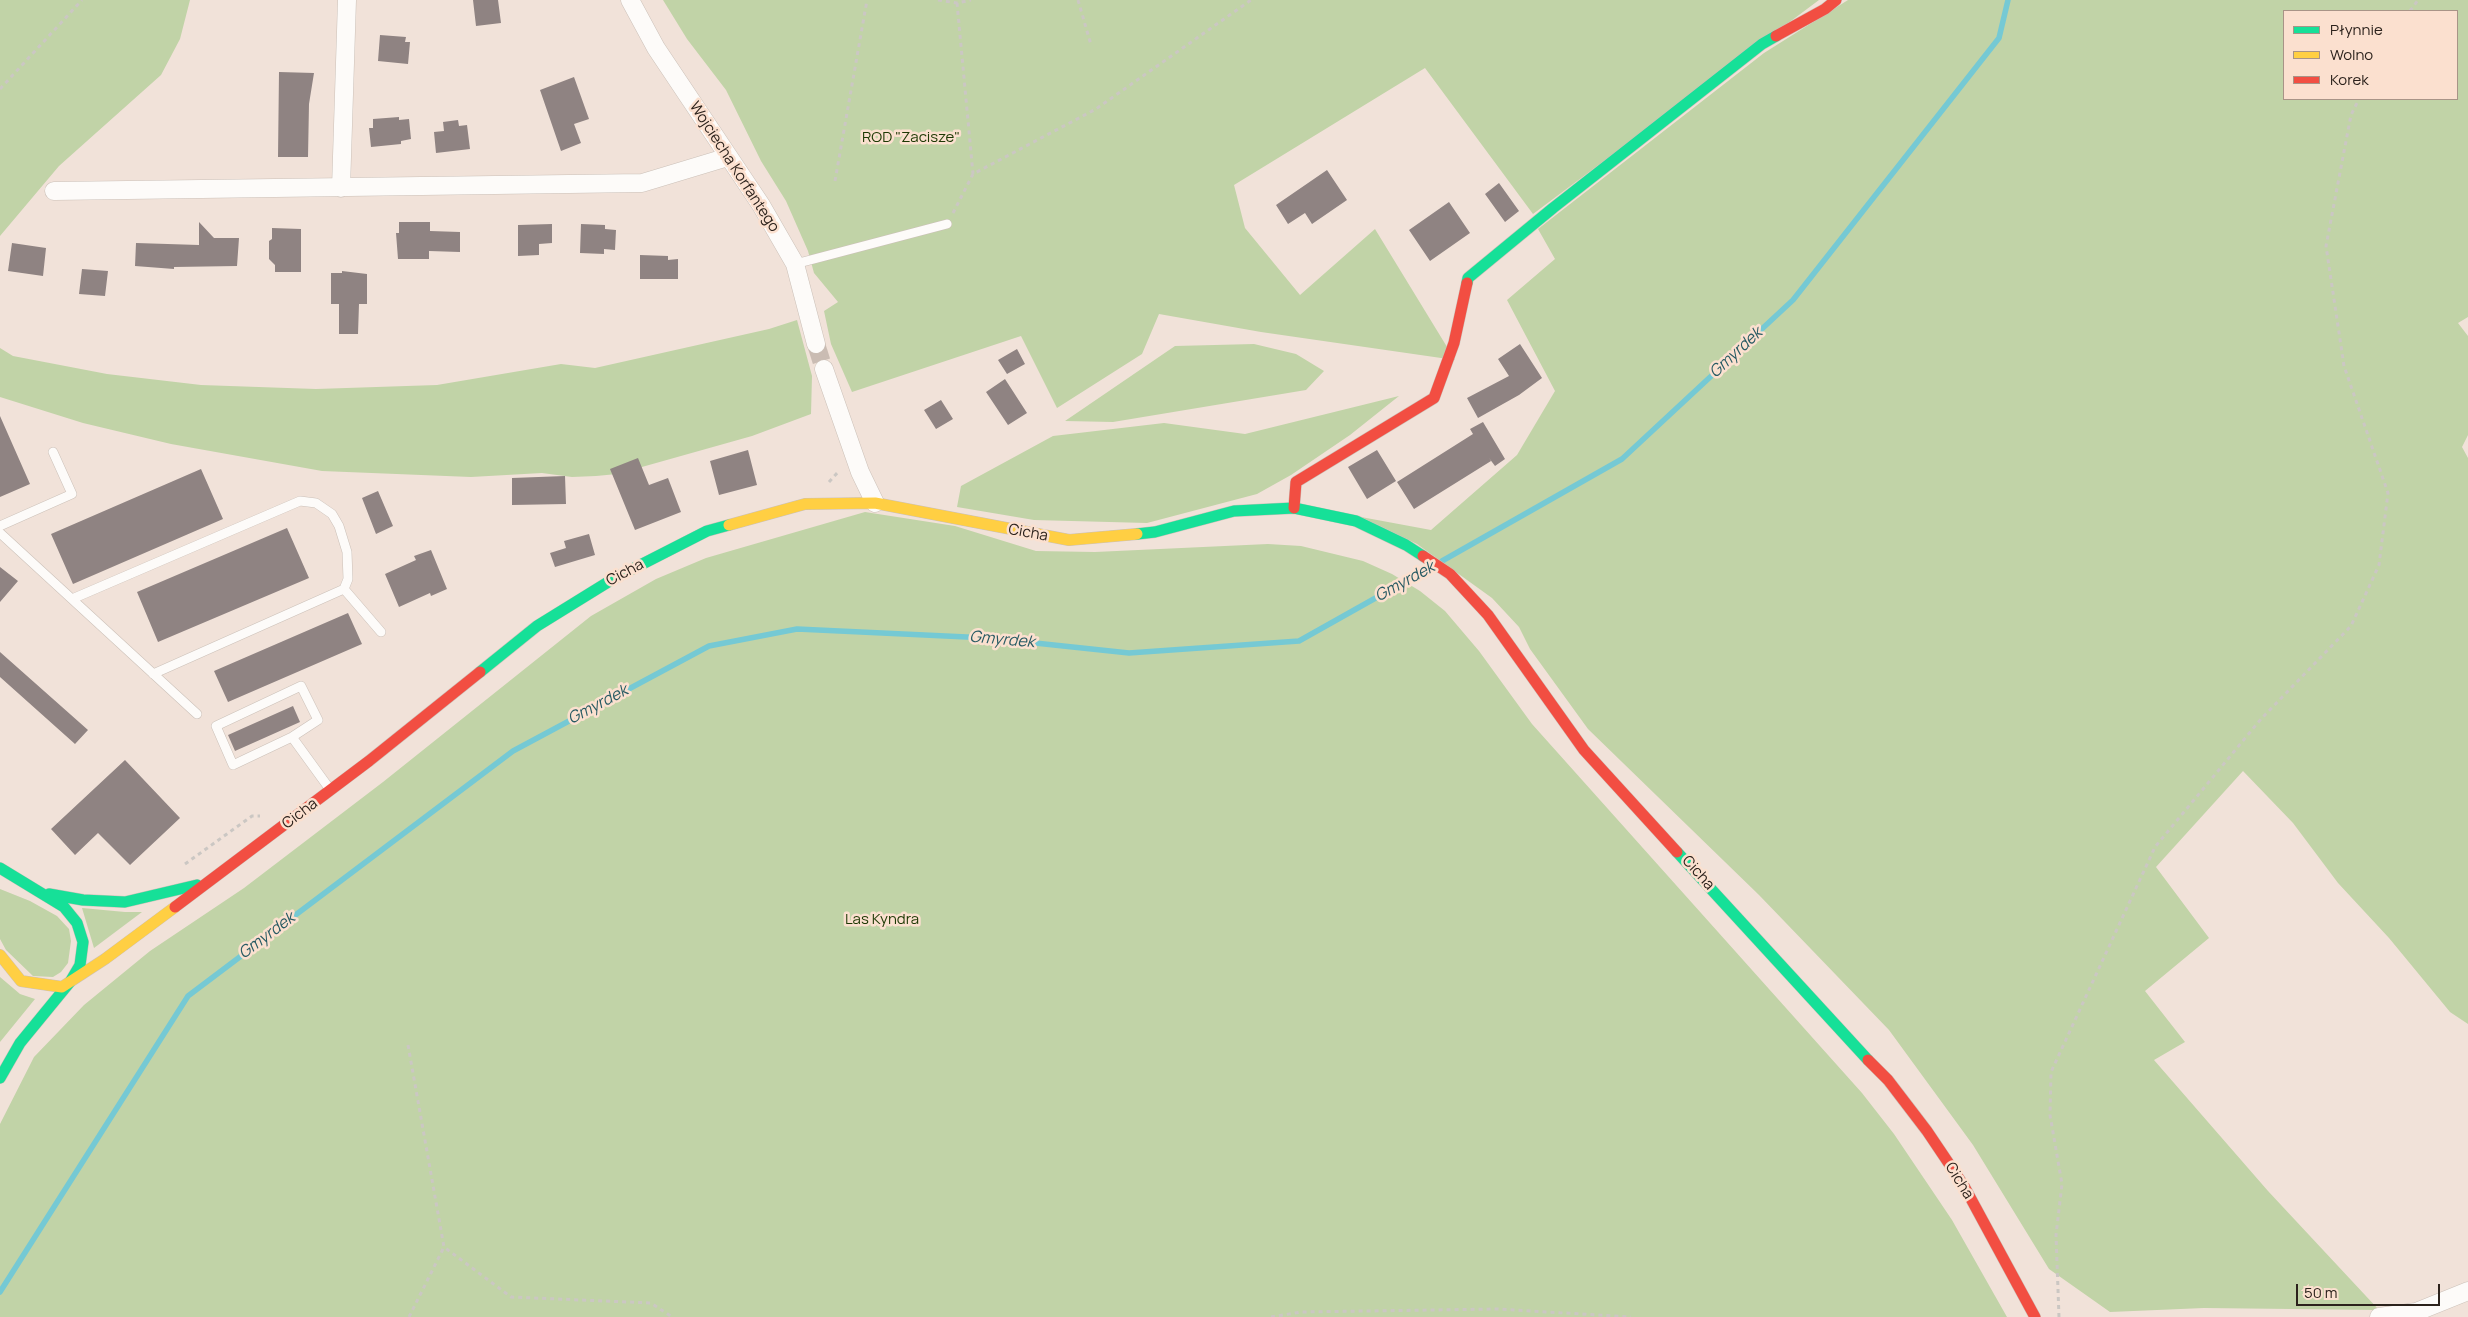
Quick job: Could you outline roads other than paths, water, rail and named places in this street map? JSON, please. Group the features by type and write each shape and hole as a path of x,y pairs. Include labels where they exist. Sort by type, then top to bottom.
{"street":[{"path":"341,188 347,0"},
{"name":"Wojciecha Korfantego","path":"630,0 656,48 761,205 795,264 816,344"},
{"path":"1294,508 1296,482 1434,398 1454,343 1468,278 1553,208 1762,44 1825,9 1836,0"},
{"path":"54,191 642,183 728,157"},
{"path":"824,369 860,472 875,503"},
{"name":"Cicha","path":"70,982 105,959 331,790 537,626 613,579 707,531 804,504 875,503 1069,540 1155,532 1234,511 1294,508 1356,521 1406,545 1448,573 1488,615 1584,750 1843,1034 1888,1080 1928,1131 1964,1186 2035,1317"},
{"path":"0,868 64,907 77,923 83,942 80,966 70,982 20,1043 0,1078"},
{"path":"43,893 83,900 125,902 209,882"},
{"path":"0,955 21,981 62,987 70,982"},
{"path":"2379,1317 2416,1312 2468,1291"}],"lane":[{"path":"795,264 947,224"},
{"path":"0,526 72,494 53,452"},
{"path":"72,599 300,501 316,503 332,514 339,526 347,552 348,579 344,589 153,674"},
{"path":"0,533 197,714"},
{"path":"344,589 381,632"},
{"path":"301,686 318,720 292,737 233,765 216,726 301,686"},
{"path":"292,737 331,790"}],"waterway":[{"name":"Gmyrdek","path":"1442,561 1622,459 1793,300 1999,38 2008,0"},
{"name":"Gmyrdek","path":"0,1292 188,996 513,751 709,646 797,629 988,638 1129,653 1299,641 1429,568"}],"tunnel":[{"path":"816,344 824,369"}],"park label":[{"name":"ROD \"Zacisze\"","path":"911,138"},
{"name":"Las Kyndra","path":"882,920"}]}
